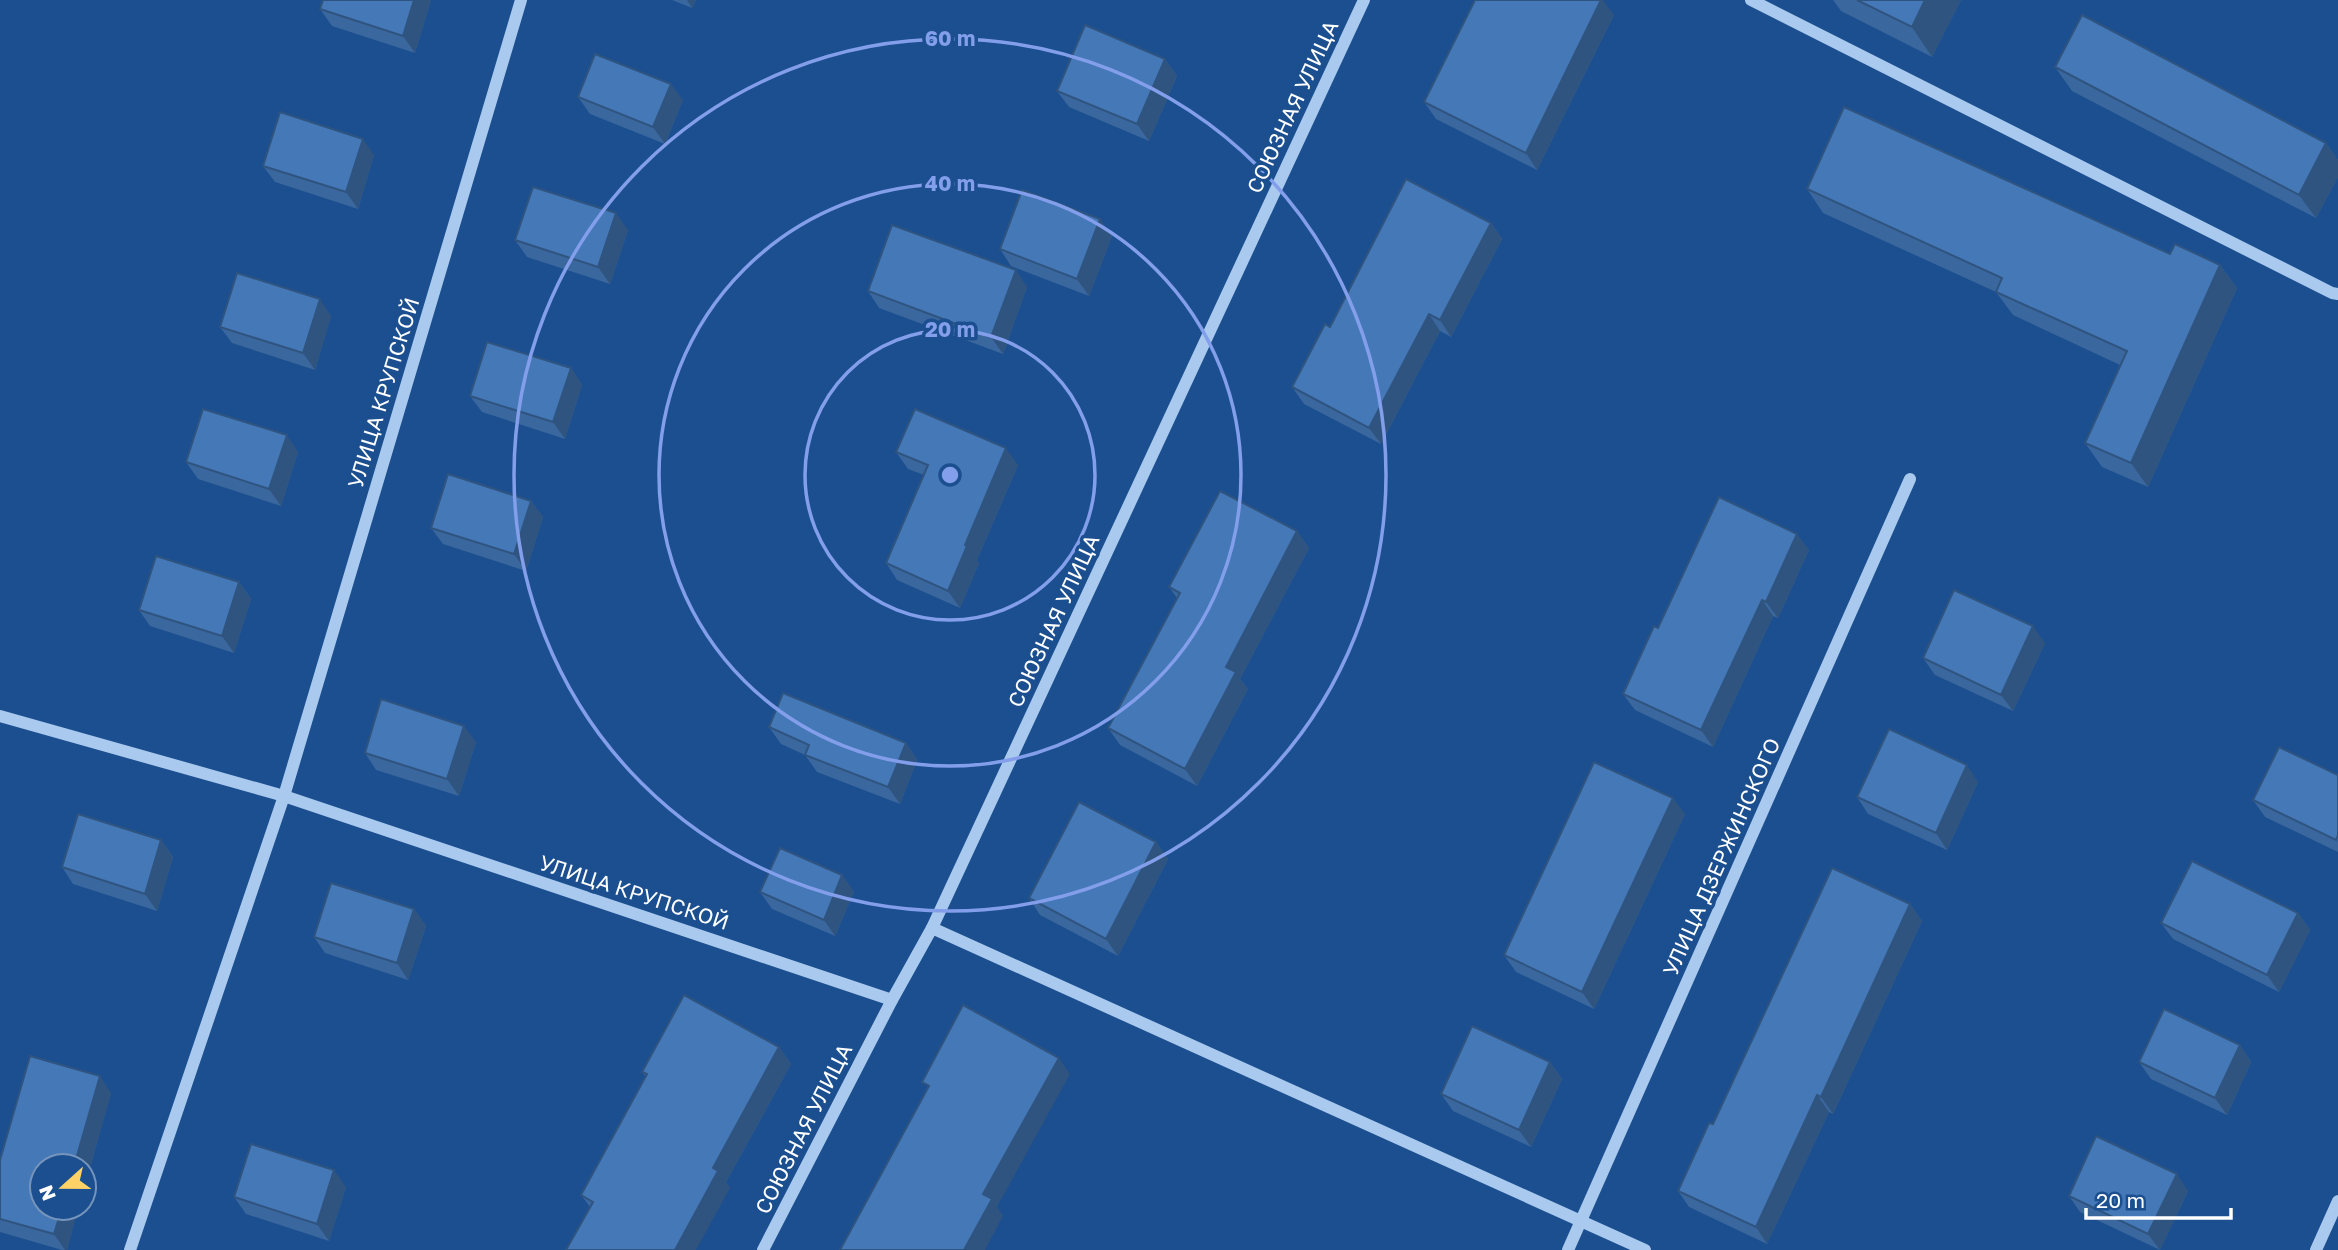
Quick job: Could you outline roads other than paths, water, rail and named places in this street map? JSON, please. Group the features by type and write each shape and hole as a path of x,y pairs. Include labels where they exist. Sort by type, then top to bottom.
{"street":[{"name":"УЛИЦА КРУПСКОЙ","path":"131,1250 284,796 520,0"},
{"name":"СОЮЗНАЯ УЛИЦА","path":"763,1250 932,928 1364,0"},
{"path":"1751,0 2338,294"},
{"name":"УЛИЦА ДЗЕРЖИНСКОГО","path":"1569,1250 1910,479"},
{"name":"УЛИЦА КРУПСКОЙ","path":"0,716 284,796 892,1000"},
{"path":"932,928 1645,1250"},
{"path":"2316,1250 2338,1202"}]}
